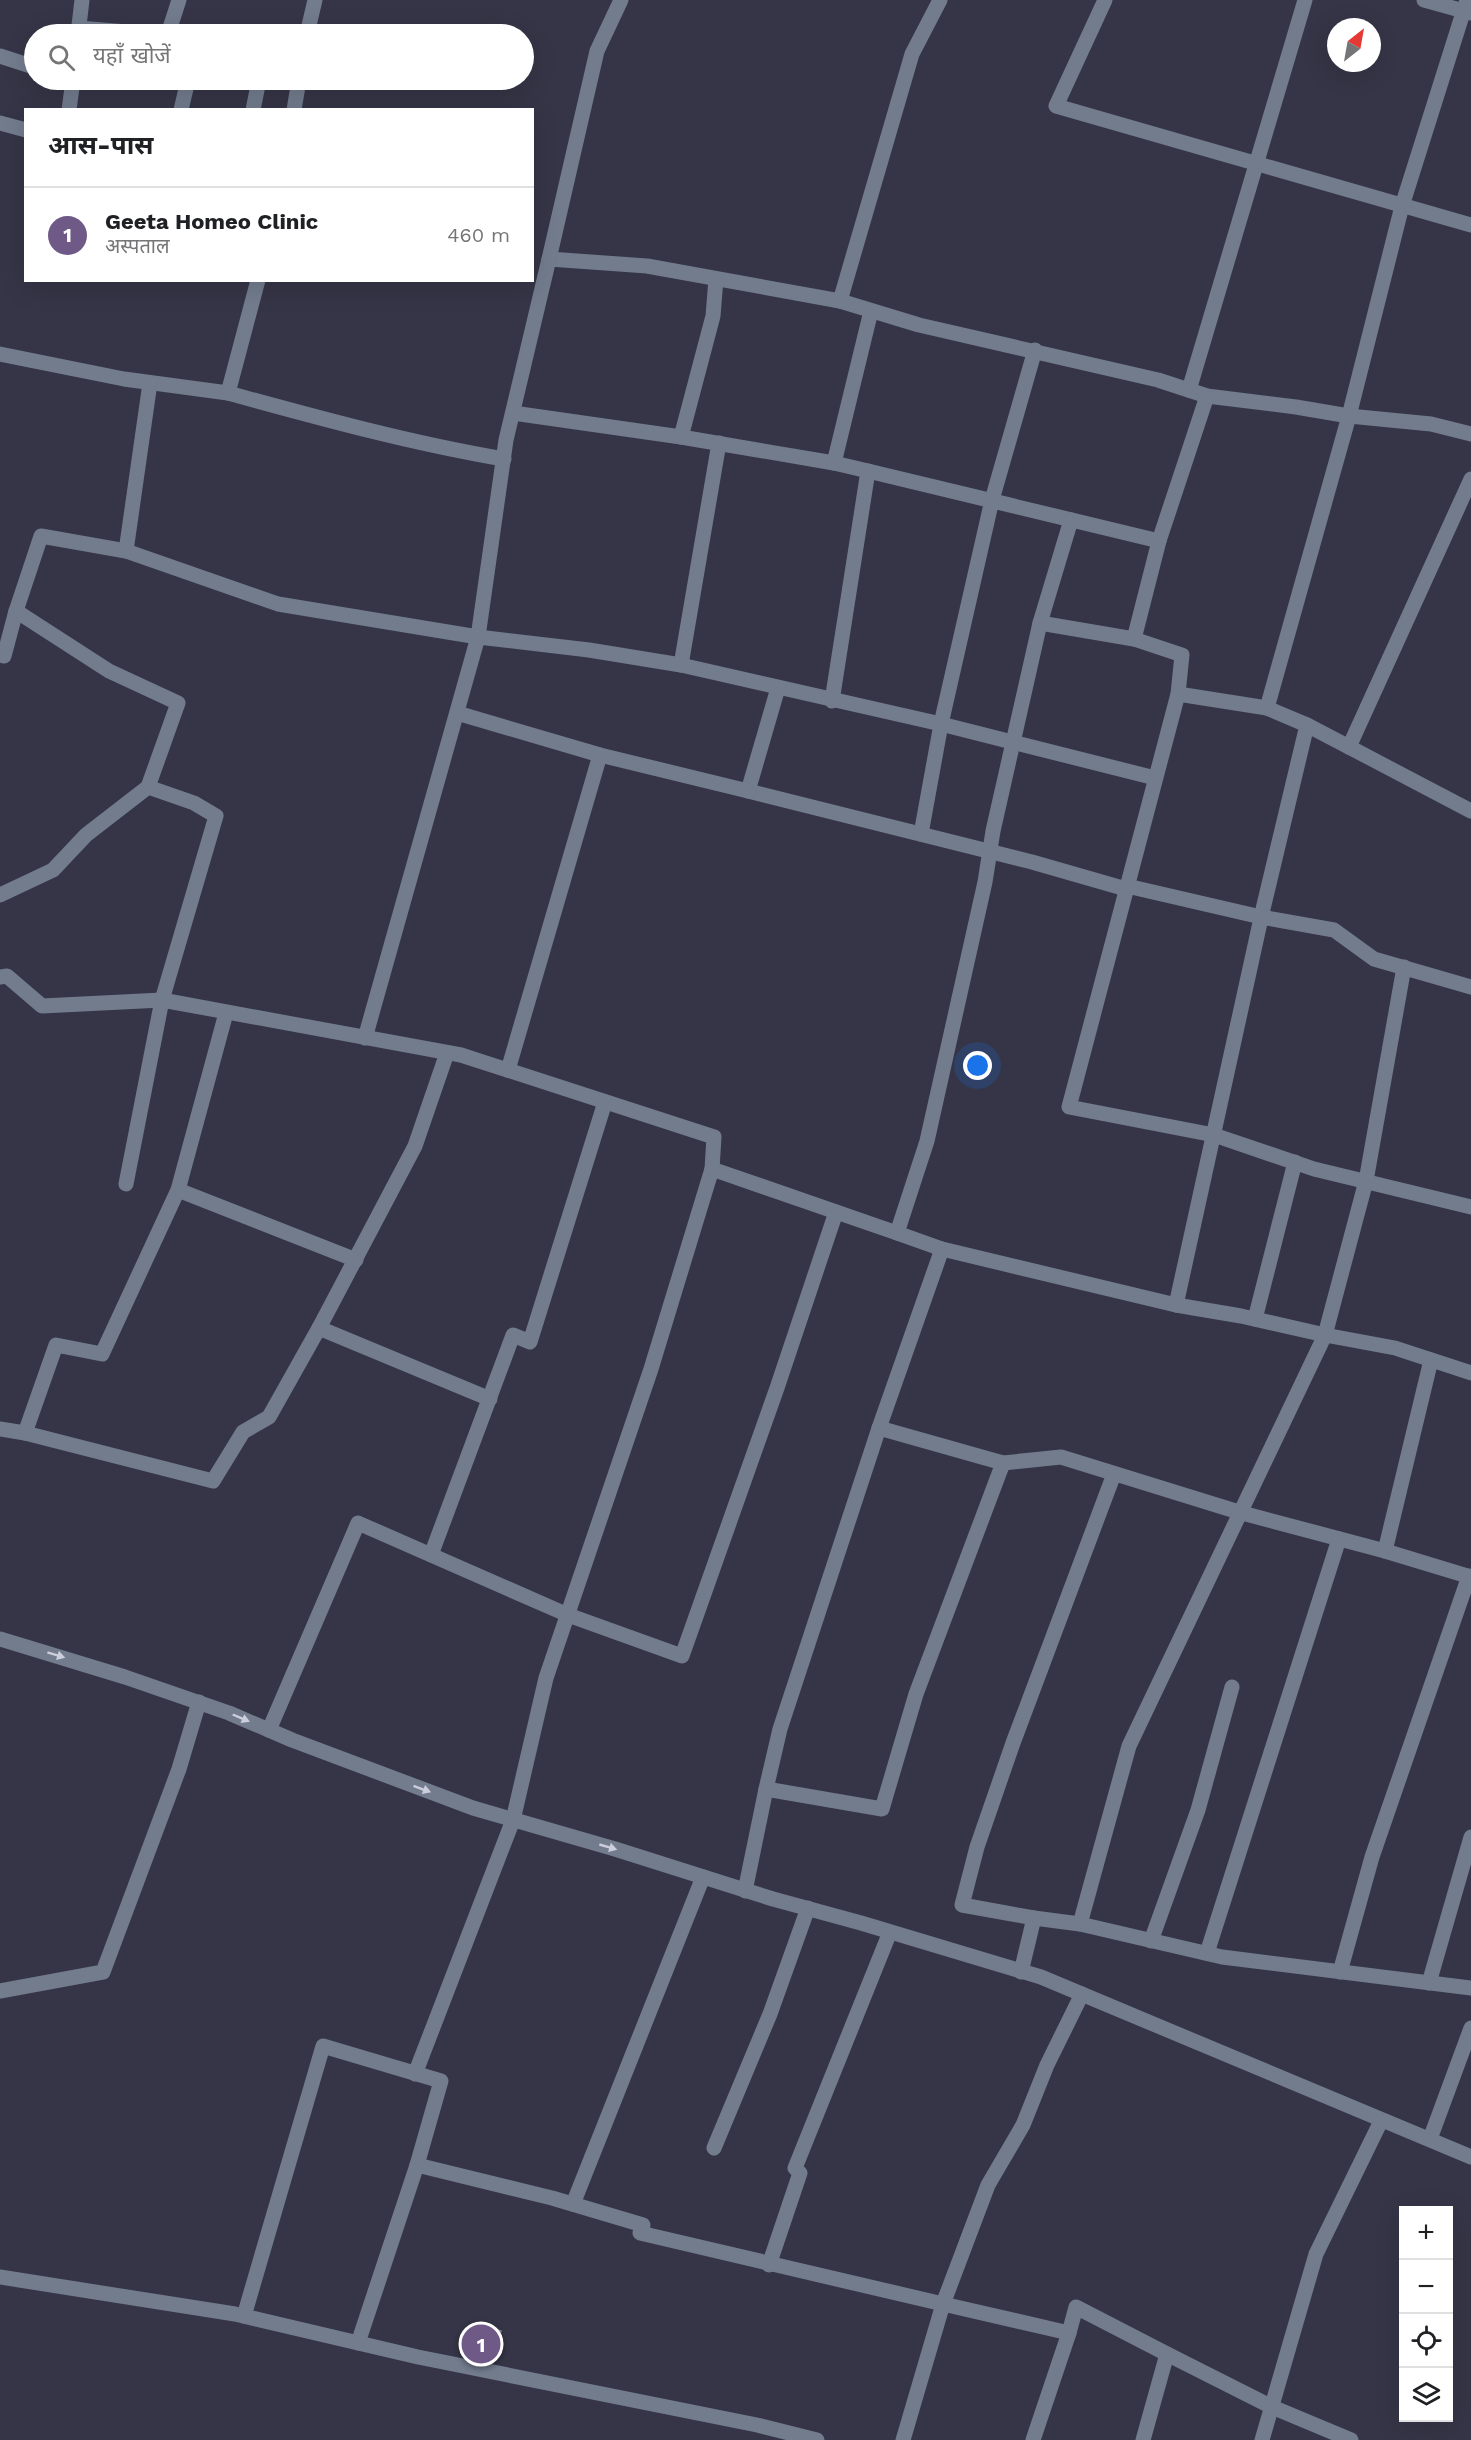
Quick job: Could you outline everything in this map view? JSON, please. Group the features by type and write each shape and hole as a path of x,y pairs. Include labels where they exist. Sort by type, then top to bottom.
{"street":[{"path":"79,24 82,0"},
{"path":"171,24 179,0"},
{"path":"310,24 315,0"},
{"path":"364,1038 478,637 513,412 597,51 621,0"},
{"path":"840,301 912,54 939,0"},
{"path":"1105,0 1056,106 1471,225"},
{"path":"1189,390 1305,0"},
{"path":"1267,708 1349,416 1402,206 1467,8 1424,0"},
{"path":"0,56 24,64"},
{"path":"69,108 72,90"},
{"path":"182,108 186,90"},
{"path":"253,108 257,90"},
{"path":"294,108 297,90"},
{"path":"0,123 24,129"},
{"path":"549,259 647,266 840,301 919,324 1158,380 1207,396 1349,416 1431,424 1471,434"},
{"path":"681,437 713,316 716,279"},
{"path":"228,393 257,282"},
{"path":"834,463 871,310"},
{"path":"921,834 941,724 992,500 1035,350"},
{"path":"0,354 124,380 228,393 444,449 504,459"},
{"path":"126,551 150,382"},
{"path":"1134,639 1159,542 1207,396"},
{"path":"513,412 834,463 1159,542"},
{"path":"681,665 719,443"},
{"path":"832,701 868,471"},
{"path":"1349,747 1471,479"},
{"path":"897,1233 927,1141 986,882 1012,743 1040,623 1071,520"},
{"path":"0,655 4,656 41,536 126,551 278,604 478,637 590,650 681,665 941,724 1155,778"},
{"path":"0,895 53,870 86,836 148,787 178,703 109,671 16,611"},
{"path":"1040,623 1134,639 1182,655 1178,694 1069,1107 1215,1135 1295,1162 1366,1182 1471,1207"},
{"path":"748,792 778,688"},
{"path":"1178,694 1267,708 1307,725 1471,811"},
{"path":"457,712 600,755 990,851 1126,887 1261,918 1334,930 1374,959 1471,987"},
{"path":"1176,1305 1261,918 1307,725"},
{"path":"508,1071 600,755"},
{"path":"126,1184 162,1000 216,816 194,803 148,787"},
{"path":"1080,1924 1129,1746 1325,1335 1366,1182 1404,967"},
{"path":"0,977 7,976 42,1006 162,1000 447,1053 714,1137 712,1169 651,1369 546,1678 513,1820 415,2073"},
{"path":"25,1433 56,1345 102,1354 178,1190 226,1013"},
{"path":"0,1429 25,1433 213,1481 243,1432 269,1417 319,1329 415,1146 447,1053"},
{"path":"431,1555 513,1335 530,1342 606,1102"},
{"path":"1254,1319 1295,1162"},
{"path":"712,1169 942,1249 1176,1305 1395,1348 1471,1374"},
{"path":"178,1190 356,1260"},
{"path":"269,1731 358,1523 568,1615 682,1656 777,1388 836,1212"},
{"path":"746,1891 765,1789 780,1729 879,1428 942,1249"},
{"path":"319,1329 490,1399"},
{"path":"1385,1551 1431,1360"},
{"path":"879,1428 1003,1463 1061,1457 1242,1512 1470,1576 1372,1857 1340,1972"},
{"path":"765,1789 882,1809 916,1694 1003,1463"},
{"path":"1114,1474 1013,1743 977,1847 962,1905 1080,1924 1207,1953 1471,1988"},
{"path":"1207,1953 1339,1539"},
{"path":"0,1639 199,1702 473,1808 1041,1977 1471,2157"},
{"path":"1151,1941 1198,1810 1232,1687"},
{"path":"0,1991 103,1972 179,1769 199,1702"},
{"path":"1428,1983 1471,1837"},
{"path":"573,2204 703,1877"},
{"path":"714,2148 770,2014 808,1908"},
{"path":"1021,1972 1034,1918"},
{"path":"769,2265 800,2173 795,2168 890,1932"},
{"path":"903,2440 943,2304 988,2185 1023,2125 1047,2065 1082,1994"},
{"path":"1430,2139 1471,2028"},
{"path":"244,2316 324,2046 441,2081 417,2165 358,2343"},
{"path":"1262,2440 1316,2254 1381,2121"},
{"path":"417,2165 573,2204 643,2225 640,2233 769,2265 1069,2333"},
{"path":"0,2277 244,2316 441,2362 757,2425 817,2440"},
{"path":"1033,2440 1076,2307 1272,2407 1346,2439"},
{"path":"1143,2440 1167,2354"}],"building":[{"path":"476,2323 501,2331 491,2362 465,2357"}],"place":[{"name":"Geeta Homeo Clinic","path":"481,2344"}]}
